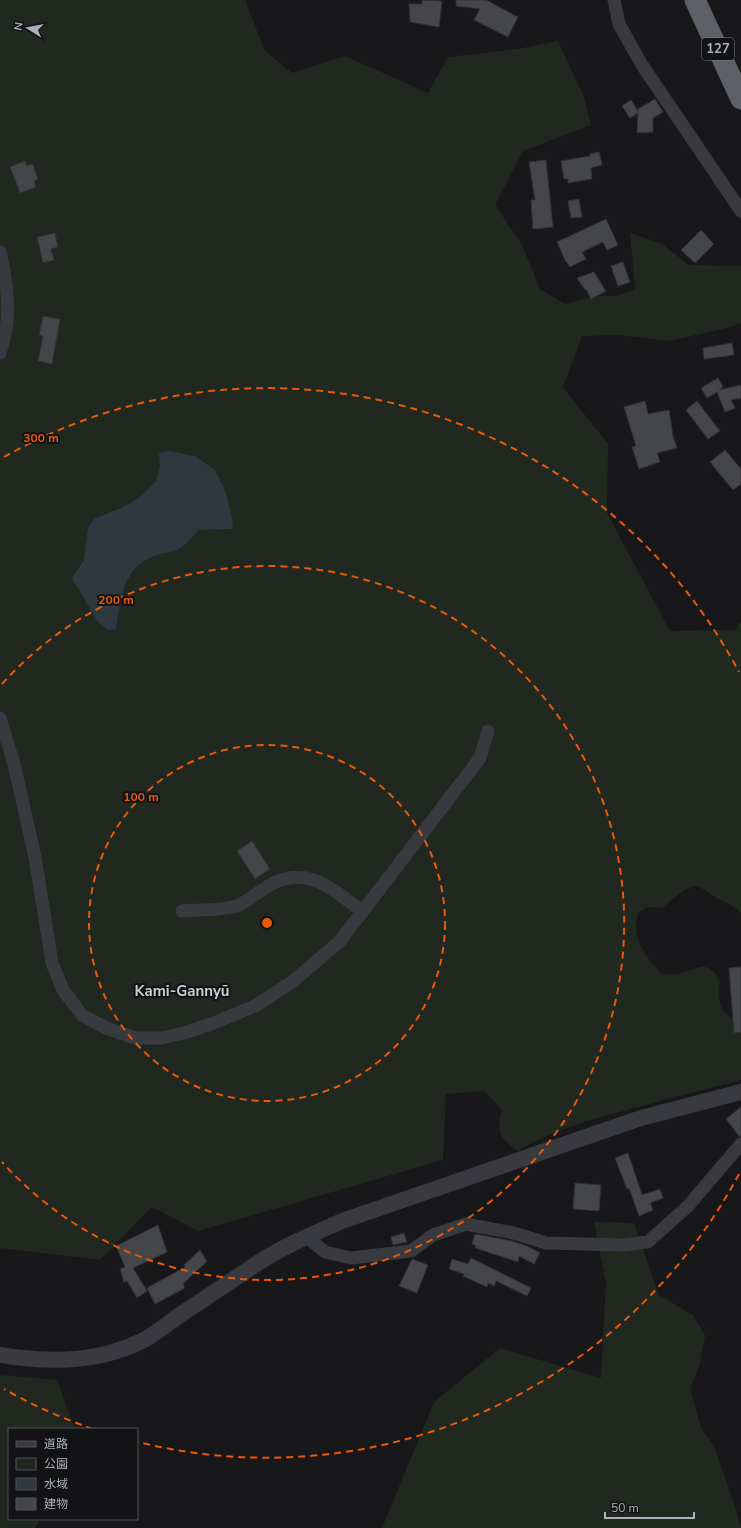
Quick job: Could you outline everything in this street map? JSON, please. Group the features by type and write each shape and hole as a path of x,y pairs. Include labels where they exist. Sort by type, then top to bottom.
{"highway":[{"name":"127","path":"695,0 741,99"}],"street":[{"path":"614,0 620,24 642,65 741,211"},
{"path":"0,252 7,297 7,313 6,329 0,353"},
{"path":"0,718 14,764 35,857 52,963 63,990 82,1015 106,1028 135,1038 161,1038 184,1033 214,1023 255,1006 292,982 340,941 480,758 488,731"},
{"path":"182,911 236,906 270,884 288,877 304,877 324,884 362,911"},
{"path":"0,1355 64,1361 82,1359 122,1350 143,1340 259,1262 294,1243 349,1219 641,1118 741,1092"},
{"path":"307,1237 325,1252 351,1258 411,1251 433,1236 466,1224 514,1233 546,1243 623,1245 648,1242 688,1206 741,1144"}],"green space":[{"path":"0,0 245,0 265,51 292,73 345,56 428,93 448,57 518,49 558,41 584,97 591,125 523,151 495,205 522,245 540,289 565,304 595,296 616,296 635,289 630,233 662,244 689,265 741,266 741,323 728,328 668,341 619,335 582,336 563,387 608,444 607,513 670,631 735,630 741,622 741,913 733,906 695,886 684,890 662,908 647,907 638,913 636,931 645,953 660,973 674,974 705,967 715,973 720,981 719,1001 721,1007 728,1016 741,1022 741,1080 591,1120 546,1136 518,1151 503,1139 499,1124 502,1110 484,1091 446,1094 443,1160 198,1231 152,1207 100,1260 0,1248"},
{"path":"594,1222 634,1223 659,1295 694,1316 705,1336 700,1364 690,1389 702,1430 714,1446 741,1528 382,1528 434,1402 500,1348 601,1378 606,1283"},
{"path":"0,1375 57,1380 75,1428 8,1428 8,1520 39,1520 35,1528 0,1528"}],"water":[{"path":"169,451 195,456 215,470 226,493 233,529 198,530 178,550 154,556 143,561 135,568 125,586 116,629 108,630 98,622 72,578 84,560 88,528 94,519 123,507 139,498 156,481 160,466 159,453"}],"building":[{"path":"422,0 442,1 439,27 410,22 409,4 422,4"},
{"path":"456,0 486,0 518,17 508,37 474,20 480,9 456,6"},
{"path":"655,99 663,112 653,118 653,132 637,133 638,113 630,118 622,106 631,100 638,111 638,109"},
{"path":"599,152 602,165 591,168 592,179 568,183 568,179 564,179 561,161 590,156 590,154"},
{"path":"546,160 553,227 533,229 531,200 535,200 529,162"},
{"path":"25,161 27,166 33,164 38,179 34,181 36,187 20,193 10,167"},
{"path":"579,199 582,217 571,218 568,201"},
{"path":"606,219 618,245 607,250 603,242 582,252 586,259 570,267 565,260 557,242"},
{"path":"701,230 714,244 695,263 681,250"},
{"path":"55,233 58,247 51,249 54,260 43,263 37,237"},
{"path":"623,262 630,282 618,286 611,266"},
{"path":"594,272 606,291 591,299 586,289 585,290 577,278"},
{"path":"43,316 60,319 52,364 38,361 43,336 39,335"},
{"path":"732,343 734,355 704,359 703,348"},
{"path":"718,378 723,387 719,390 741,385 741,398 731,400 735,408 725,412 717,392 707,398 701,388"},
{"path":"645,401 648,414 669,410 673,436 677,448 657,453 660,462 639,469 632,447 636,446 624,407"},
{"path":"697,401 720,431 708,439 686,410"},
{"path":"725,450 741,469 741,484 733,490 710,462"},
{"path":"252,841 270,869 255,879 237,851"},
{"path":"741,967 741,1032 734,1033 729,968"},
{"path":"741,1107 741,1136 739,1136 726,1119"},
{"path":"628,1153 642,1195 660,1189 663,1198 650,1203 653,1210 639,1216 629,1188 627,1189 615,1158"},
{"path":"575,1183 601,1185 599,1211 573,1209"},
{"path":"158,1225 167,1252 133,1268 147,1291 137,1298 127,1281 124,1282 120,1269 125,1267 116,1246"},
{"path":"404,1233 407,1242 393,1245 391,1237"},
{"path":"475,1234 512,1241 527,1246 540,1253 534,1264 519,1256 518,1262 475,1248 476,1246 472,1244"},
{"path":"200,1250 207,1261 183,1284 185,1288 155,1304 147,1288 185,1267 184,1265"},
{"path":"471,1258 531,1288 527,1296 496,1281 494,1286 488,1283 487,1287 463,1276 464,1274 449,1269 452,1259 468,1264"},
{"path":"412,1259 428,1265 417,1293 399,1286"}],"district":[{"name":"Kami-Gannyū","path":"182,991"}]}
